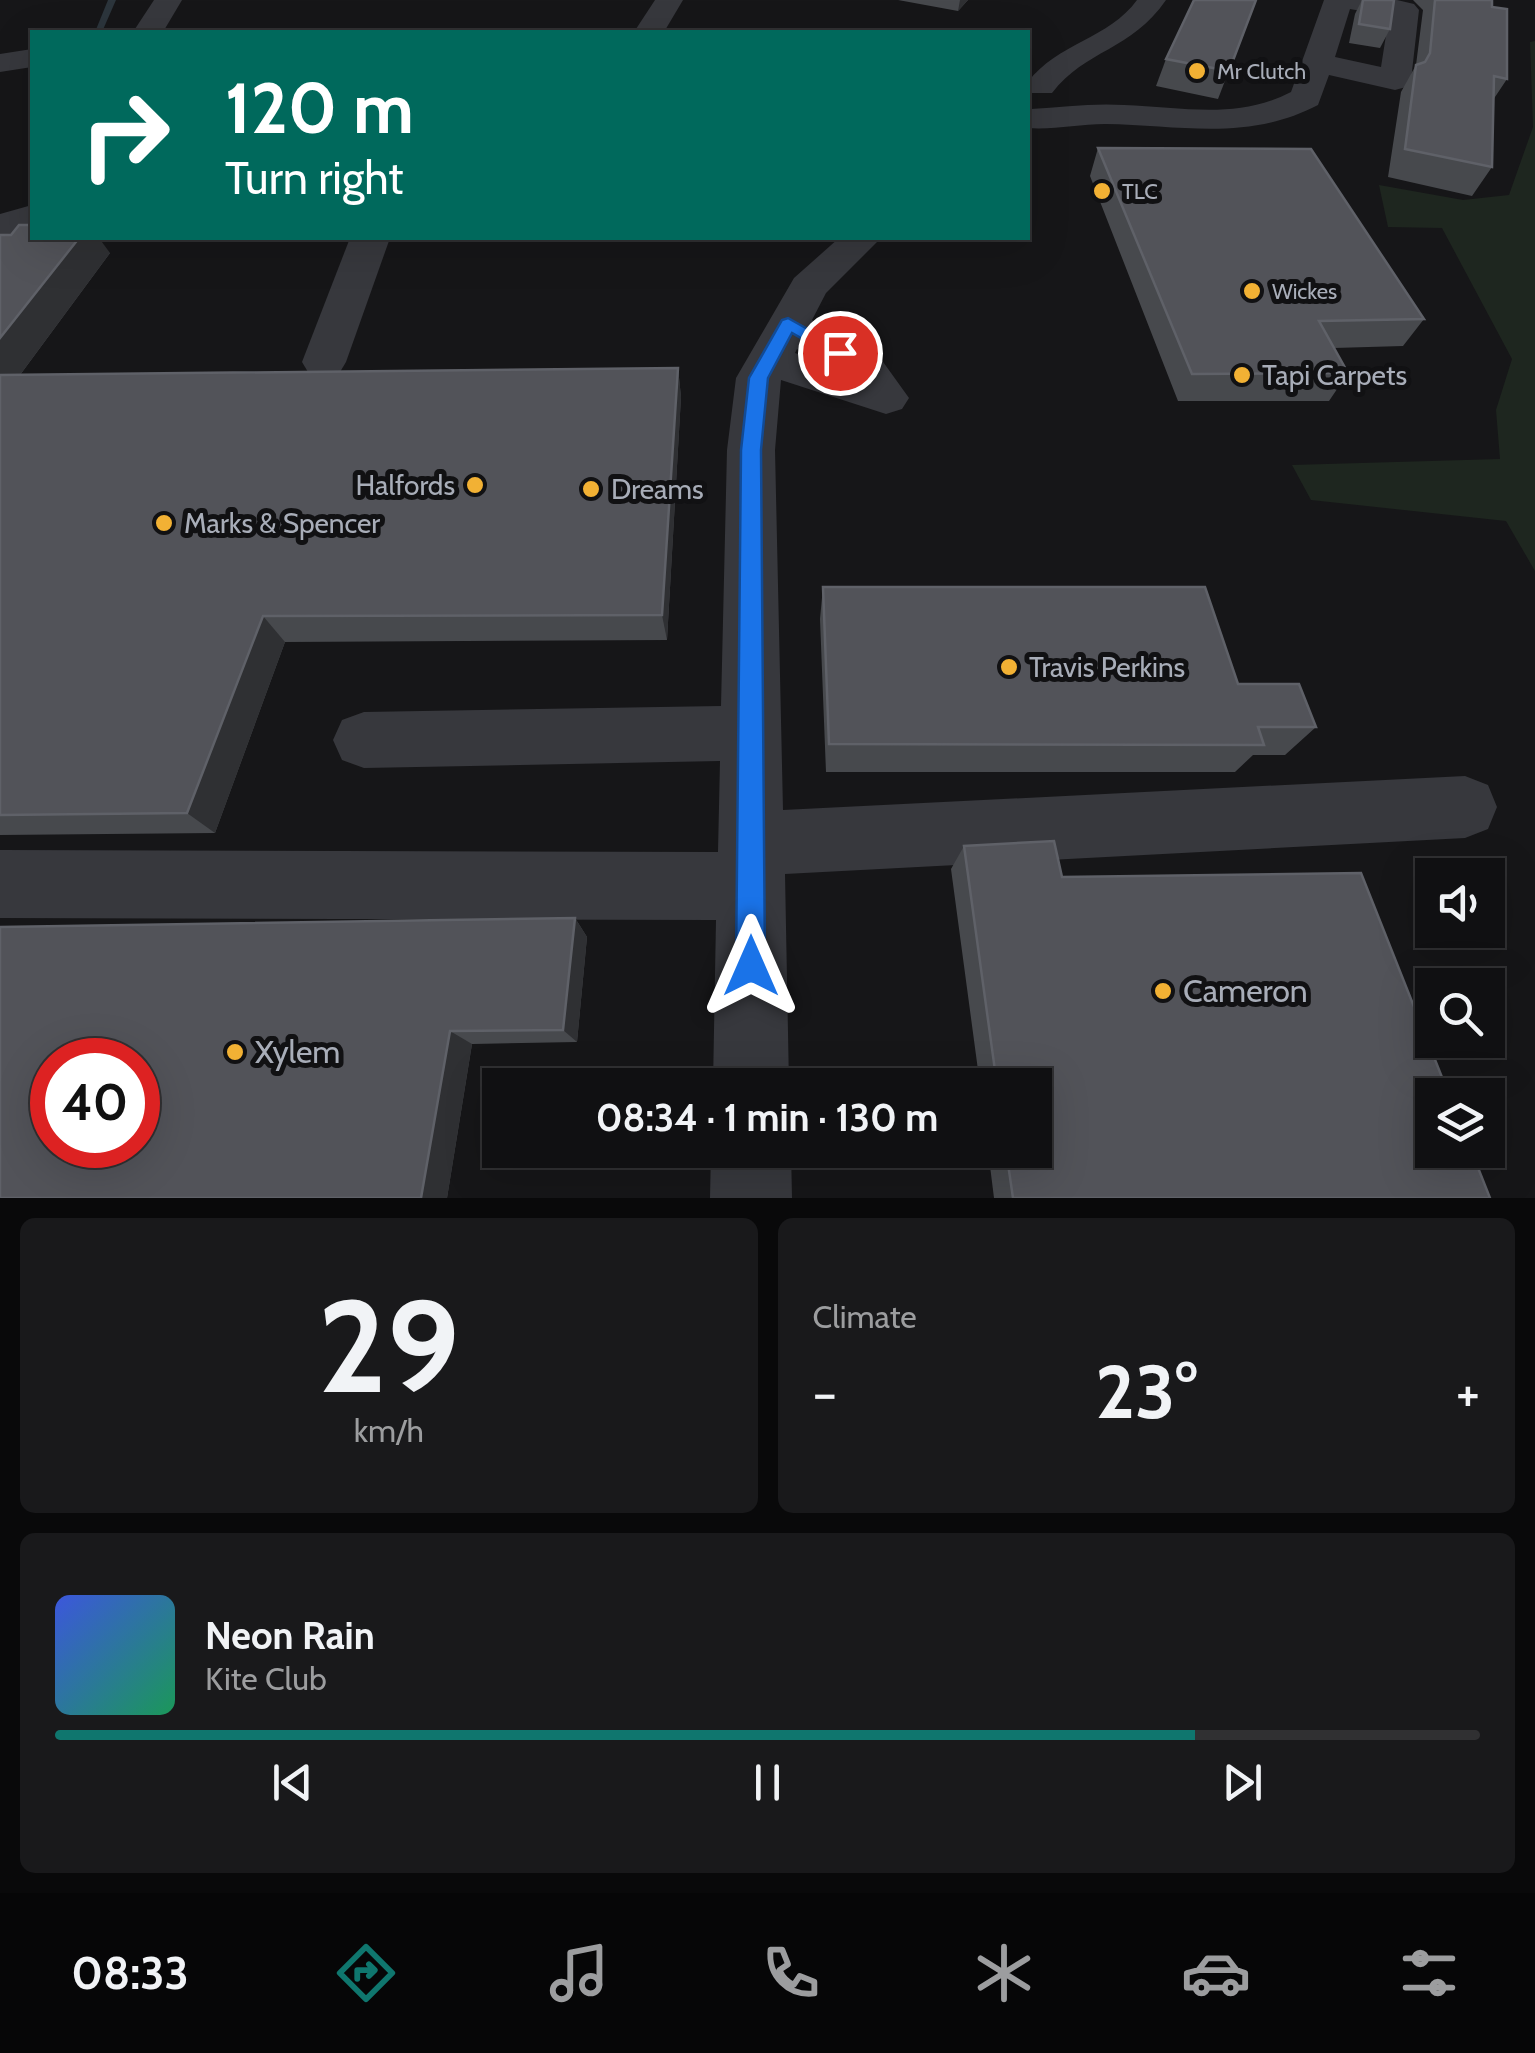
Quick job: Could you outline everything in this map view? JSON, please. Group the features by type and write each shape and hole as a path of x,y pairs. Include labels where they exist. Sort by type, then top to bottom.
{"street":[{"path":"149,30 168,0"},
{"path":"649,30 670,0"},
{"path":"1030,53 1084,32 1120,0"},
{"path":"1152,0 1133,25 1049,73 1035,100 1102,114 1204,122 1271,116 1306,98 1338,0"},
{"path":"1317,63 1396,80 1404,10 1349,0"},
{"path":"0,63 30,58"},
{"path":"0,226 30,217"},
{"path":"324,362 369,240"},
{"path":"751,1068 751,450 759,378 809,287 859,240"},
{"path":"364,740 751,732"},
{"path":"0,884 751,865 1465,807"},
{"path":"751,1168 751,1198"}],"shaded area":[{"path":"1535,41 1535,571 1506,521 1311,500 1292,465 1500,459 1496,410 1512,359 1442,228 1388,227 1379,185 1463,200 1509,195 1533,127 1530,42"}],"building":[{"path":"1194,0 1256,0 1229,71 1166,59"},
{"path":"1363,0 1394,0 1390,29 1359,24"},
{"path":"1435,0 1492,0 1492,7 1507,9 1507,79 1494,76 1492,167 1405,149 1416,65 1425,62 1430,53"},
{"path":"1098,148 1311,149 1424,319 1319,321 1348,373 1192,374"},
{"path":"19,225 30,225 30,240 77,240 0,338 0,235 11,235"},
{"path":"678,368 662,615 263,616 187,813 0,815 0,375"},
{"name":"Travis Perkins","path":"823,587 1205,587 1238,684 1299,684 1316,727 1258,727 1264,745 829,744"},
{"name":"Cameron","path":"1054,841 1062,877 1361,873 1415,1009 1415,1058 1434,1058 1442,1078 1415,1078 1415,1168 1478,1168 1490,1198 1013,1198 1009,1168 1052,1168 1052,1068 995,1068 964,846"},
{"name":"Xylem","path":"575,918 563,1030 450,1031 421,1198 0,1198 0,927"}],"waterway":[{"path":"99,30 112,0"}],"place":[{"name":"Mr Clutch","path":"1197,71"},
{"name":"TLC","path":"1102,191"},
{"name":"Wickes","path":"1252,291"},
{"name":"Tapi Carpets","path":"1242,375"},
{"name":"Halfords","path":"475,485"},
{"name":"Dreams","path":"591,489"},
{"name":"Marks & Spencer","path":"164,523"},
{"name":"Travis Perkins","path":"1009,667"},
{"name":"Cameron","path":"1163,991"},
{"name":"Xylem","path":"235,1052"}],"route":[{"path":"751,966 751,450 759,378 788,324 840,353"}]}
